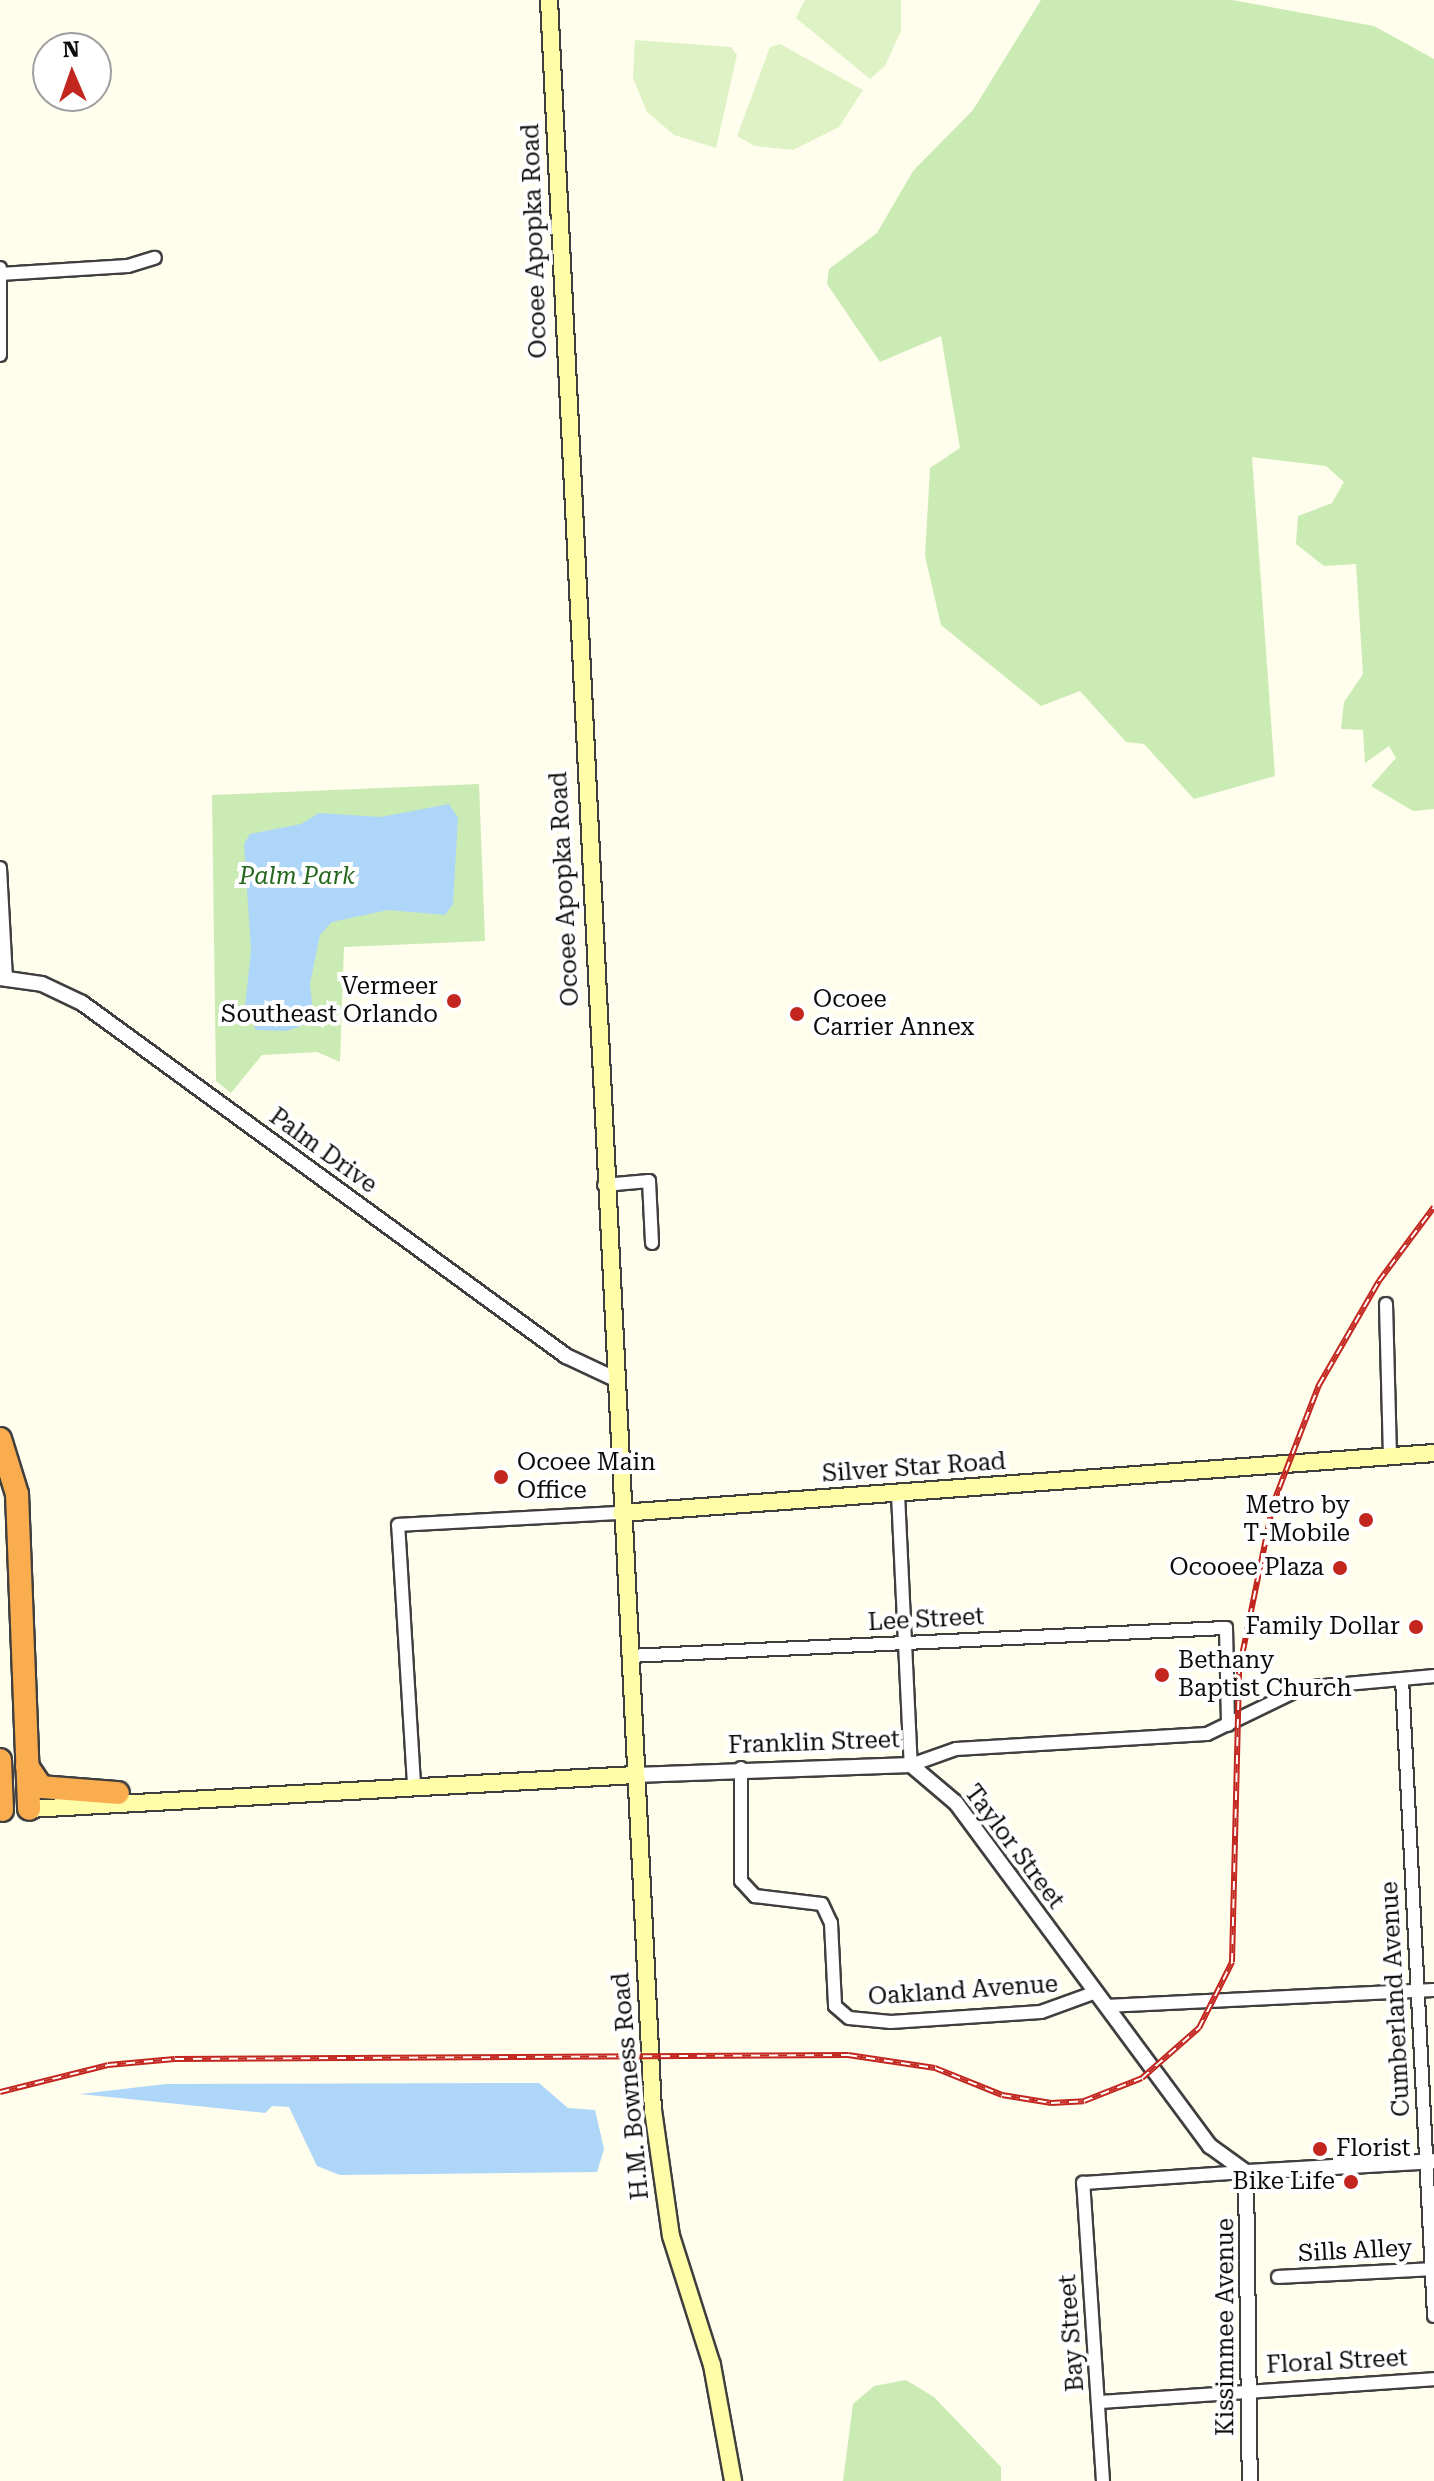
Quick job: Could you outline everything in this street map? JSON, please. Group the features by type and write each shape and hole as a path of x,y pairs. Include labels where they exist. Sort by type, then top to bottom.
{"highway":[{"path":"0,1439 17,1494 28,1802"},
{"path":"0,1760 2,1803"},
{"path":"25,1764 41,1787 118,1793"}],"main road":[{"name":"Ocoee Apopka Road","path":"549,0 613,1378 635,1775"},
{"name":"Silver Star Road","path":"621,1513 1434,1453"},
{"name":"Franklin Street","path":"2,1803 635,1775"},
{"name":"H.M. Bowness Road","path":"635,1775 656,2152 671,2236 718,2391 733,2481"},
{"name":"Franklin Street","path":"28,1802 118,1793 180,1796"}],"street":[{"path":"0,355 0,271 128,266 155,258"},
{"path":"0,868 3,978"},
{"name":"Palm Drive","path":"3,978 42,984 82,1003 566,1356 613,1378"},
{"path":"604,1185 649,1181 652,1243"},
{"path":"1386,1304 1390,1457"},
{"path":"898,1494 911,1765"},
{"name":"Silver Star Road","path":"414,1784 398,1525 621,1513"},
{"name":"Lee Street","path":"629,1656 1226,1628 1228,1725"},
{"name":"Franklin Street","path":"635,1775 741,1768 911,1765 956,1749 1193,1736 1228,1725 1254,1705 1302,1688 1434,1676"},
{"name":"Cumberland Avenue","path":"1402,1679 1417,1991 1430,2161 1434,2316"},
{"name":"Taylor Street","path":"911,1765 956,1803 1210,2146 1250,2172"},
{"name":"Oakland Avenue","path":"741,1768 741,1881 755,1896 822,1904 831,1923 835,2006 869,2022 972,2013 1041,2012 1096,1992"},
{"path":"1106,2006 1434,1990"},
{"path":"1250,2172 1430,2161"},
{"name":"Bay Street","path":"1103,2481 1083,2183 1250,2172"},
{"name":"Kissimmee Avenue","path":"1250,2172 1250,2481"},
{"name":"Sills Alley","path":"1278,2277 1433,2269"},
{"name":"Floral Street","path":"1099,2402 1251,2389 1434,2379"}],"green space":[{"path":"805,0 901,0 901,31 885,66 870,79 796,18"},
{"path":"1041,0 1232,0 1374,26 1434,59 1434,809 1413,811 1371,786 1396,758 1389,746 1365,763 1363,730 1341,729 1344,702 1363,674 1356,564 1324,566 1296,544 1298,516 1332,503 1344,482 1326,466 1252,457 1275,776 1194,799 1144,744 1126,742 1080,691 1041,706 941,625 925,556 930,468 960,448 941,336 880,362 827,284 829,269 877,233 913,171 973,110"},
{"path":"635,40 731,47 737,55 716,148 674,135 647,112 633,78"},
{"path":"780,44 863,90 839,127 793,150 755,146 737,136 770,47"},
{"name":"Palm Park","path":"479,784 485,941 344,947 340,1062 317,1052 262,1055 231,1093 216,1081 212,795"},
{"path":"906,2380 934,2397 1001,2467 1001,2481 843,2481 853,2404 874,2386"}],"water":[{"path":"449,804 458,818 453,904 445,915 388,910 332,922 320,935 310,984 314,1021 287,1031 256,1030 245,1008 251,950 244,844 250,834 301,824 319,813 381,817"},
{"path":"539,2083 568,2108 595,2110 604,2149 597,2172 340,2175 317,2166 289,2107 272,2106 265,2113 80,2094 166,2084"}],"railway":[{"path":"0,2092 108,2065 175,2059 848,2055 935,2068 1002,2095 1051,2103 1084,2101 1142,2078 1199,2028 1232,1962 1239,1670 1273,1504 1319,1385 1379,1281 1434,1207"}],"place":[{"name":"Vermeer Southeast Orlando","path":"454,1001"},
{"name":"Ocoee Carrier Annex","path":"797,1014"},
{"name":"Ocoee Main Office","path":"501,1477"},
{"name":"Metro by T-Mobile","path":"1366,1520"},
{"name":"Ocooee Plaza","path":"1340,1568"},
{"name":"Family Dollar","path":"1416,1627"},
{"name":"Bethany Baptist Church","path":"1162,1675"},
{"name":"Florist","path":"1320,2149"},
{"name":"Bike Life","path":"1351,2182"}]}
